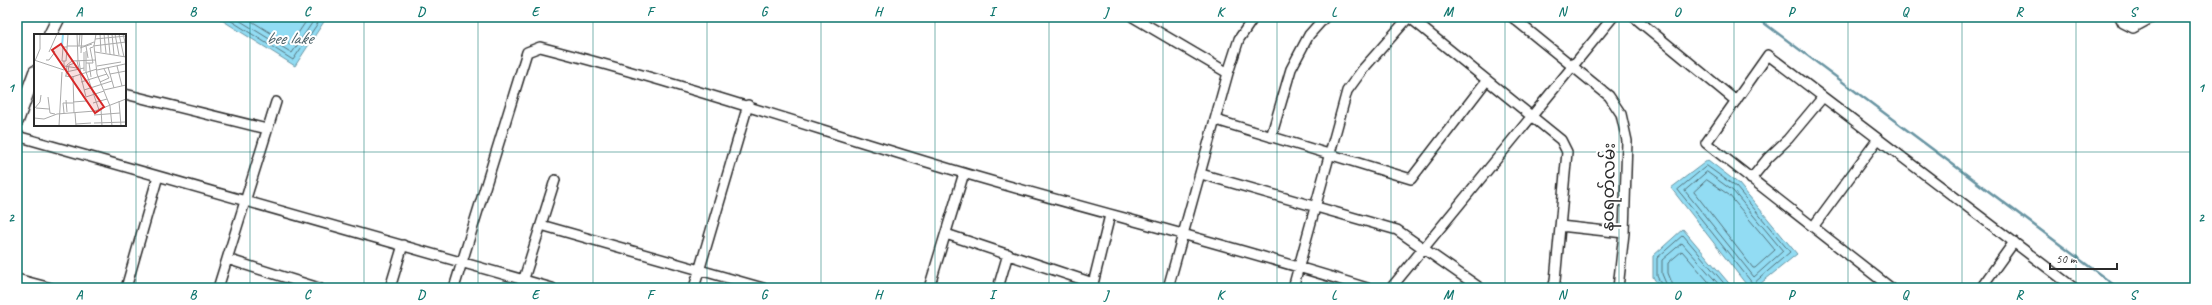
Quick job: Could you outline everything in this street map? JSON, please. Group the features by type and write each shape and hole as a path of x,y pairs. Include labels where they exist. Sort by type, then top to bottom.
{"street":[{"path":"50,34 59,17"},
{"path":"1133,17 1228,73"},
{"path":"1168,288 1228,73 1239,39 1254,17"},
{"path":"1271,137 1291,69 1309,35 1325,17"},
{"path":"1293,288 1347,91 1363,69 1409,17 1561,140 1567,152 1555,281 1552,288"},
{"name":"နဝရတ်လမ်း","path":"1512,17 1609,96 1621,114 1627,141 1624,233 1618,288"},
{"path":"1390,288 1612,17"},
{"path":"1634,17 1736,101"},
{"path":"2120,17 2123,24 2133,28 2153,17"},
{"path":"454,288 527,52 540,47 748,105 964,173 1110,215 1298,266 1367,288"},
{"path":"1891,288 1706,143 1768,55 2074,288"},
{"path":"17,121 34,75"},
{"path":"1216,120 1411,179 1487,80"},
{"path":"126,94 267,129"},
{"path":"1751,178 1768,158 1788,139 1823,97"},
{"path":"218,288 244,200 276,102"},
{"path":"694,288 748,105"},
{"path":"17,136 461,262 523,284 552,288"},
{"path":"1813,227 1878,139"},
{"path":"930,288 964,173"},
{"path":"1201,174 1397,230 1480,288"},
{"path":"126,288 158,176"},
{"path":"523,284 555,180"},
{"path":"946,234 1008,254 1092,285 1110,215"},
{"path":"541,225 763,288"},
{"path":"1560,226 1624,233"},
{"path":"1981,288 2014,242"},
{"path":"390,288 402,245"},
{"path":"998,288 1008,254"},
{"path":"227,259 319,288"},
{"path":"285,288 288,278"},
{"path":"17,279 51,288"}],"water":[{"name":"bee lake","path":"217,17 327,17 295,66"},
{"path":"1708,160 1739,184 1797,254 1755,288 1749,288 1671,188"},
{"path":"1683,229 1733,288 1660,288 1653,277 1653,256"}],"waterway":[{"path":"1756,17 2118,288"}]}
